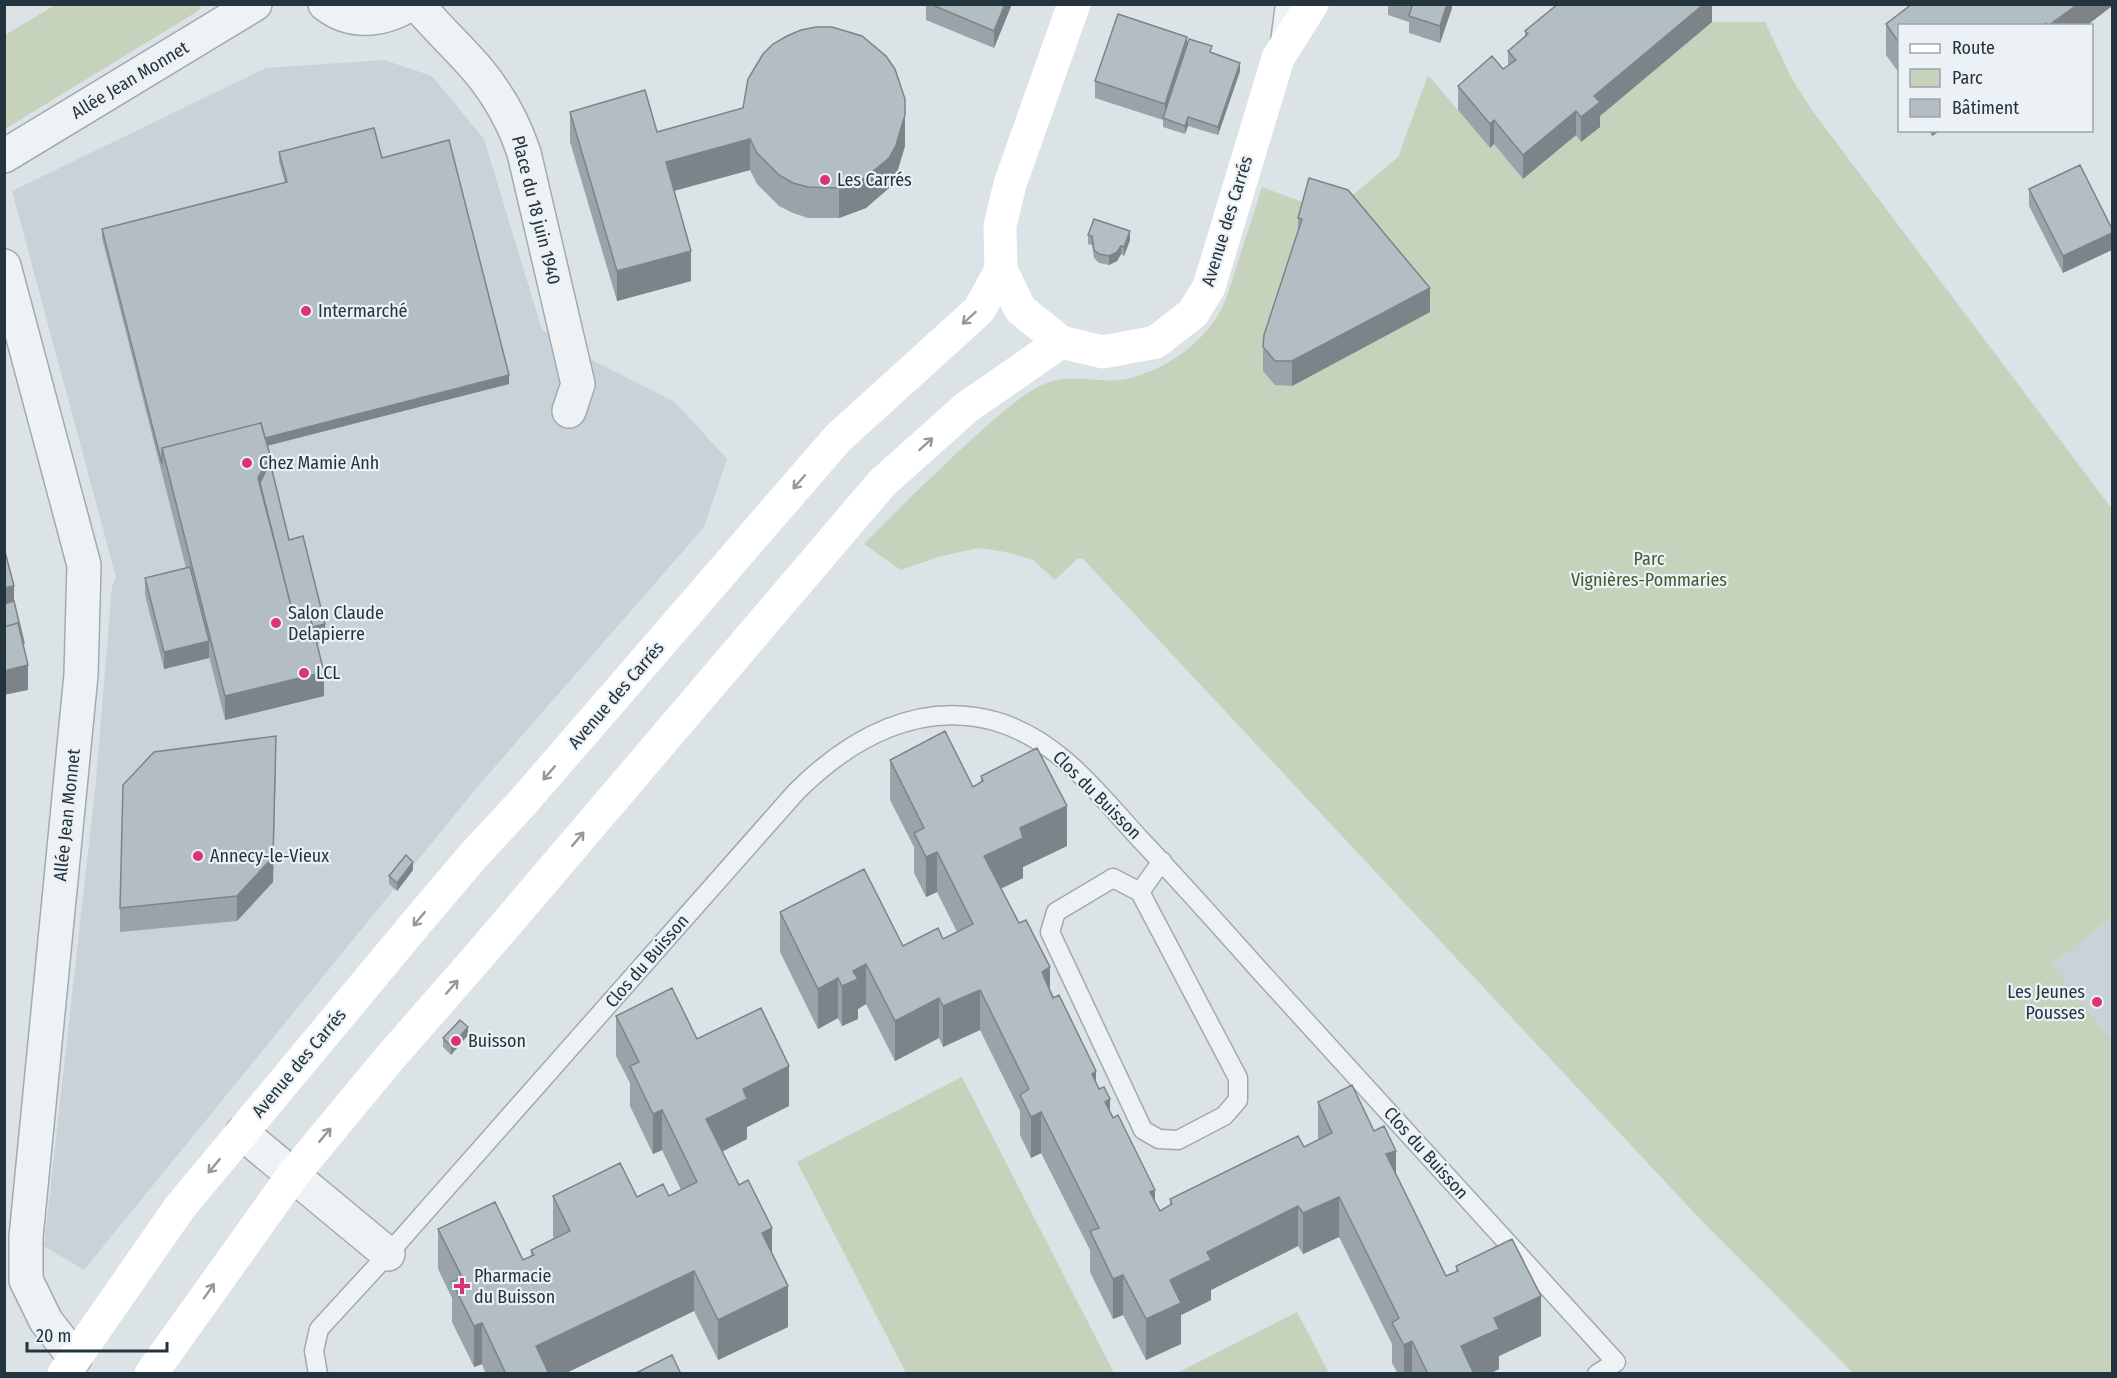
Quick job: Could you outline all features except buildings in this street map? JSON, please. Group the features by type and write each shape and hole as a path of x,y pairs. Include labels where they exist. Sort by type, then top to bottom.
{"main road":[{"name":"Avenue des Carrés","path":"1074,4 1010,184 1000,226 1001,270 1020,309 1061,342 1103,352 1156,342 1193,313 1209,287 1278,58 1312,4"},
{"name":"Avenue des Carrés","path":"70,1366 180,1207 445,889 838,438 979,310 1001,270"},
{"path":"150,1374 293,1175 388,1060 882,483 967,407 1061,342"}],"street":[{"name":"Allée Jean Monnet","path":"4,156 255,4"},
{"path":"325,4 332,10 353,18 375,19 396,14 410,4"},
{"name":"Place du 18 juin 1940","path":"417,4 479,72 517,132 527,164 578,384 569,411"},
{"name":"Allée Jean Monnet","path":"4,266 84,565 81,675 26,1237 26,1280 70,1366"},
{"name":"Avenue des Carrés","path":"242,1133 388,1254"}],"lane":[{"name":"Avenue des Carrés","path":"1278,58 1285,4"},
{"name":"Clos du Buisson","path":"318,1374 314,1351 319,1329 796,792 819,769 859,740 908,721 938,716 977,718 996,722 1023,732 1049,747 1071,764 1162,861 1616,1362 1597,1374"},
{"path":"1140,892 1162,861"},
{"path":"1113,878 1140,892 1238,1078 1238,1100 1224,1116 1178,1140 1160,1139 1143,1130 1050,932 1056,912 1113,878"}],"shaded area":[{"path":"384,60 432,76 484,139 542,330 594,361 675,402 727,459 704,527 479,785 84,1270 44,1246 96,780 112,586 116,577 12,191 266,68"},
{"name":"Les Jeunes Pousses","path":"2112,917 2112,1040 2052,965"}],"green space":[{"path":"55,5 202,5 198,11 5,129 5,35"},
{"name":"Parc Vignières-Pommaries","path":"1712,22 1765,22 1792,79 1814,113 2112,509 2112,917 2052,965 2112,1040 2112,1373 1853,1373 1700,1219 1083,559 1077,559 1055,580 1033,560 1006,552 978,548 938,557 901,570 864,544 972,439 1004,411 1040,386 1063,379 1118,380 1130,378 1167,363 1188,349 1207,330 1222,307 1262,187 1297,200 1335,210 1398,157 1428,75 1490,148 1494,144 1524,179 1576,135 1581,141 1599,127 1594,121"},
{"path":"962,1077 1114,1373 906,1373 797,1162"},
{"path":"1297,1312 1329,1373 1177,1373"}],"place":[{"name":"Les Carrés","path":"825,180"},
{"name":"Intermarché","path":"306,311"},
{"name":"Chez Mamie Anh","path":"247,463"},
{"name":"Salon Claude Delapierre","path":"276,623"},
{"name":"LCL","path":"304,673"},
{"name":"Annecy-le-Vieux","path":"198,856"},
{"name":"Les Jeunes Pousses","path":"2097,1002"},
{"name":"Buisson","path":"456,1041"},
{"name":"Pharmacie du Buisson","path":"462,1286"}]}
